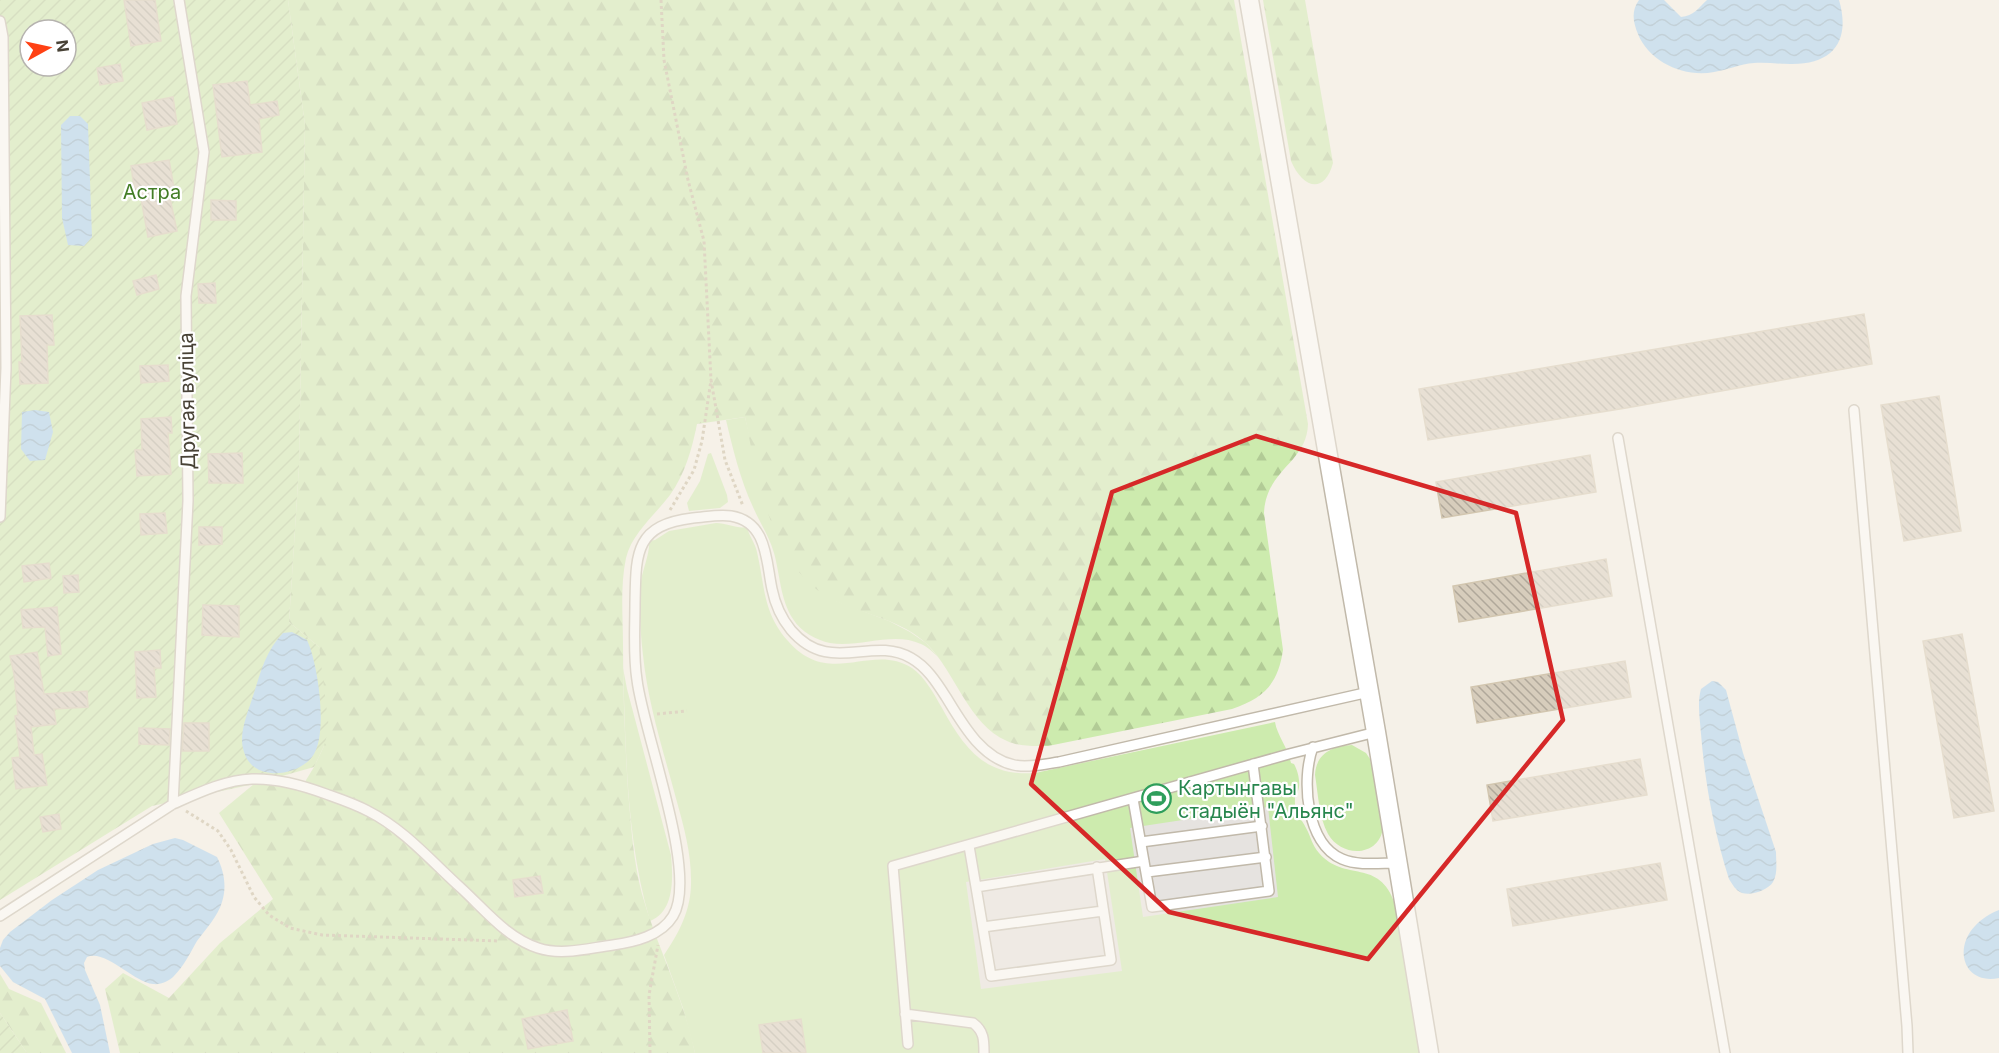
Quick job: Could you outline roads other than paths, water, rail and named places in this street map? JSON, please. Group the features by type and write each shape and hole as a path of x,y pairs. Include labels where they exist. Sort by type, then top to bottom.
{"street":[{"path":"1249,0 1376,732 1429,1053"}],"lane":[{"name":"Другая вуліца","path":"173,804 188,501 186,296 204,152 179,0"},
{"path":"0,21 3,37 6,368 0,517"},
{"path":"1854,410 1908,1053"},
{"path":"1618,438 1725,1053"},
{"path":"0,916 173,804 208,789 250,779 276,780 303,785 370,812 410,840 501,926 522,941 537,948 562,952 642,939 660,930 674,916 680,880 679,860 637,680 634,646 637,555 642,542 651,532 676,521 729,516 743,520 757,531 767,553 772,591 778,609 788,627 801,640 814,649 829,653 882,651 911,657 925,668 976,741 993,756 1013,765 1034,766 1059,762 1369,692"},
{"path":"908,1044 893,866 1314,747 1376,732"},
{"path":"1314,747 1308,766 1308,789 1314,825 1323,845 1343,860 1357,863 1397,863"},
{"path":"1133,799 1152,907 1269,891 1253,764"},
{"path":"1141,842 1262,826"},
{"path":"969,846 991,976 1111,960 1097,867"},
{"path":"1146,872 1266,857"},
{"path":"976,887 1144,861"},
{"path":"983,927 1103,912"},
{"path":"905,1014 973,1023 980,1028 983,1036 984,1053"}],"water":[{"path":"1639,0 1664,0 1681,17 1693,13 1707,0 1839,0 1842,27 1840,39 1835,48 1828,55 1817,60 1790,64 1754,63 1714,72 1691,73 1659,60 1643,44 1634,21 1634,12"},
{"path":"70,116 80,116 88,124 92,237 84,246 68,245 62,218 61,125"},
{"path":"35,410 49,412 53,432 45,460 30,461 21,449 22,412"},
{"path":"292,632 307,640 315,665 320,699 320,733 317,747 305,764 286,772 265,772 249,762 244,752 242,739 244,725 267,655 283,633"},
{"path":"1712,681 1718,682 1726,690 1743,753 1776,852 1775,879 1767,888 1755,893 1740,892 1729,879 1711,807 1699,705 1701,689"},
{"path":"175,838 217,857 224,884 224,896 220,907 181,968 165,982 153,984 145,982 103,958 87,957 84,963 85,970 100,1005 110,1053 72,1053 45,999 13,982 0,966 0,948 3,940 52,900 98,870 153,844"},
{"path":"1999,910 1999,978 1987,979 1970,971 1964,954 1965,945 1968,935 1977,923"}],"place":[{"name":"Картынгавы стадыён \"Альянс\"","path":"1157,799"}],"park label":[{"name":"Астра","path":"152,192"}]}
